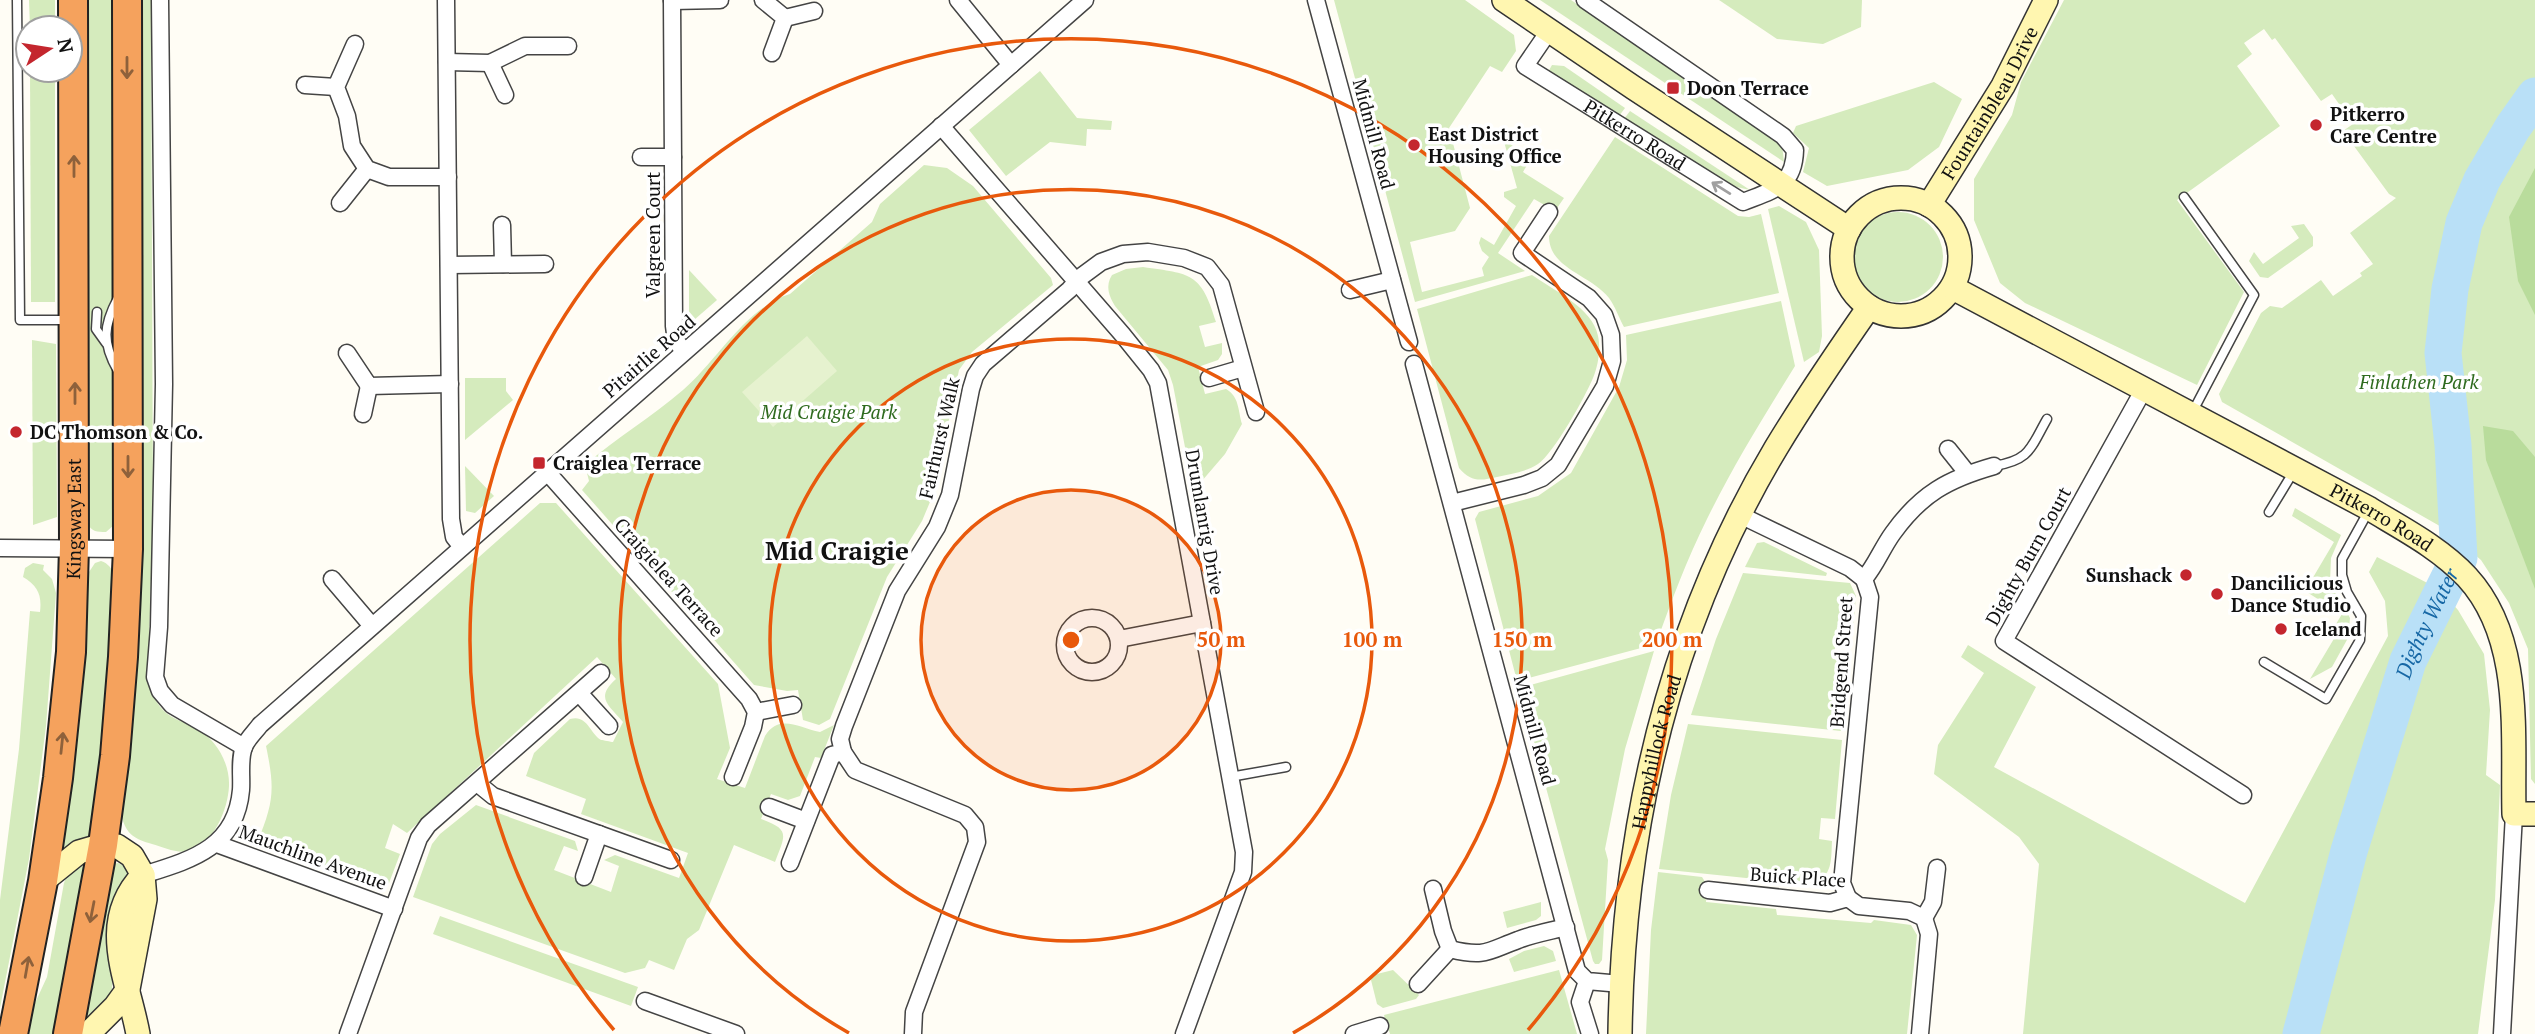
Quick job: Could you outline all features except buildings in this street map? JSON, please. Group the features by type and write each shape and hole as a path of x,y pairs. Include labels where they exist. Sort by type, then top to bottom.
{"highway":[{"name":"Kingsway East","path":"13,1034 43,881 58,778 71,652 86,316 73,0"},
{"path":"88,1033 103,845 124,657 128,549 127,0"}],"street":[{"path":"143,875 218,844 232,824 238,807 244,747 172,705 160,691 155,677 159,626 163,384 160,0"},
{"path":"446,0 451,519 454,537 462,547"},
{"name":"Valgreen Court","path":"684,351 676,341 674,326 672,1 720,0"},
{"path":"763,0 785,18"},
{"path":"958,0 1011,65"},
{"name":"Pitairlie Road","path":"244,747 260,725 1085,0"},
{"name":"Midmill Road","path":"1316,0 1409,342"},
{"name":"Pitkerro Road","path":"1504,0 1849,229"},
{"path":"1585,0 1783,136 1796,150 1795,166 1783,186"},
{"name":"Fountainbleau Drive","path":"1929,205 2003,86 2046,0"},
{"path":"785,18 814,10"},
{"path":"772,53 785,18"},
{"name":"Pitkerro Road","path":"1549,31 1525,66 1743,202 1783,186"},
{"path":"355,44 337,87 347,116 352,146 367,169 388,177 448,177"},
{"path":"447,62 491,63 525,46 568,46"},
{"path":"491,63 505,95"},
{"path":"305,85 337,87"},
{"name":"Drumlanrig Drive","path":"941,126 1122,334 1158,383 1244,852 1243,872 1184,1034"},
{"name":"Valgreen Court","path":"641,157 673,157"},
{"path":"340,203 367,169"},
{"path":"1912,199 1929,205 1948,220 1959,241 1960,265 1953,288 1937,305 1915,315 1891,316 1869,307 1856,296 1847,281 1842,263 1843,246 1849,229 1860,215 1875,204 1912,199"},
{"path":"1452,503 1542,478 1558,465 1605,386 1612,361 1611,335 1604,315 1590,298 1522,253 1549,212"},
{"path":"502,225 503,264"},
{"name":"Fairhurst Walk","path":"843,752 840,739 844,726 897,591 937,527 950,495 975,376 983,364 1101,262 1123,254 1147,252 1184,258 1207,267 1221,285 1256,412"},
{"path":"449,265 545,264"},
{"path":"1350,290 1392,280"},
{"name":"Pitkerro Road","path":"1953,288 2370,509 2431,547 2467,577 2491,612 2506,652 2525,814 2502,1034"},
{"name":"Happyhillock Road","path":"1620,1034 1621,984 1639,815 1657,734 1680,657 1740,516 1775,450 1869,307"},
{"path":"346,353 369,386 363,414"},
{"name":"Midmill Road","path":"1414,364 1577,971 1587,981"},
{"path":"1209,378 1244,368"},
{"path":"369,386 450,384"},
{"name":"Dighty Burn Court","path":"2144,389 2004,641 2243,795"},
{"path":"1948,449 1968,474"},
{"name":"Bridgend Street","path":"1848,898 1842,883 1870,597 1864,579 1876,565 1891,536 1916,505 1940,486 1994,466"},
{"name":"Craigielea Terrace","path":"548,473 750,699 756,712"},
{"path":"1740,516 1850,568 1864,579"},
{"path":"0,548 128,549"},
{"path":"332,579 372,626"},
{"path":"1119,639 1202,623"},
{"path":"348,1034 419,838 428,825 601,673"},
{"path":"579,693 609,726"},
{"path":"733,777 753,727 756,712 793,705"},
{"path":"790,863 832,755 843,752 855,770 965,815 975,827 977,842 914,1012 913,1034"},
{"path":"477,783 493,796 671,860"},
{"path":"769,807 806,821"},
{"path":"584,877 599,834"},
{"name":"Mauchline Avenue","path":"218,844 394,909"},
{"path":"43,881 79,852 103,845 117,846 132,856 143,875 145,900 128,989 138,1034"},
{"path":"1920,1034 1929,934 1924,918 1933,902 1937,868"},
{"path":"1433,889 1443,932 1450,949"},
{"name":"Buick Place","path":"1708,890 1830,903 1848,898 1859,906 1909,911 1924,918"},
{"path":"1450,949 1466,953 1485,953 1501,949 1518,940 1566,928"},
{"path":"1418,985 1450,949"},
{"path":"1590,1034 1580,1002 1587,981 1621,984"},
{"path":"88,1033 115,1007 128,989"},
{"path":"645,1001 736,1034"},
{"path":"1354,1034 1380,1026"}],"lane":[{"path":"18,0 20,320 86,316 106,342 113,362 128,388"},
{"path":"2184,197 2254,295 2192,413"},
{"path":"106,342 106,321 128,281"},
{"name":"Bridgend Street","path":"1994,466 2013,463 2027,455 2047,419"},
{"path":"2269,512 2295,468"},
{"path":"2264,662 2326,699 2360,640 2361,616 2347,592 2342,575 2342,559 2370,509"},
{"path":"1230,777 1286,767"}],"green space":[{"path":"29,0 55,0 55,14 30,14"},
{"path":"84,0 115,0 117,514 114,525 106,532 95,531 87,523"},
{"path":"138,0 151,0 153,515 148,677 155,699 163,710 210,738 224,760 229,777 226,805 218,824 206,841 184,852 136,838 126,829 122,818"},
{"path":"1334,0 1465,0 1514,35 1516,51 1502,72 1490,66 1449,128 1470,208 1455,231 1410,242 1422,292 1484,276 1482,268 1489,257 1482,251 1479,243 1481,237 1494,245 1516,206 1504,197 1504,192 1517,188 1503,138 1530,160 1523,172 1564,198 1555,211 1534,199 1498,253 1525,271 1415,302"},
{"path":"1540,0 1571,0 1782,145 1784,162"},
{"path":"1719,0 1862,0 1861,27 1823,44 1777,39"},
{"name":"Finlathen Park","path":"2064,0 2535,0 2535,784 2531,779 2528,649 2509,603 2481,560 2445,529 2222,402 2219,394 2261,313 2270,306 2282,308 2321,280 2333,296 2362,276 2360,273 2373,264 2350,233 2396,198 2389,194 2343,131 2353,124 2332,94 2321,101 2275,38 2272,40 2264,29 2244,43 2252,54 2237,66 2280,126 2177,200 2244,292 2197,385 2025,303 2000,283 1974,220 1974,179 2012,115 2021,82"},
{"path":"1552,65 1564,66 1625,108 1619,116 1548,72"},
{"path":"1040,71 1077,118 1112,121 1111,130 1087,129 1086,146 1050,142 1006,176 969,130"},
{"path":"1934,82 1962,99 1939,147 1908,170 1827,186 1803,172 1809,148 1793,133 1796,126"},
{"path":"30,84 55,84 55,302 31,302"},
{"path":"1630,111 1750,190 1732,186 1624,119"},
{"path":"1615,137 1738,216 1761,214 1779,293 1624,327 1609,298 1556,256 1549,236"},
{"name":"Mid Craigie Park","path":"924,165 947,168 973,186 1051,278 1053,285 972,352 959,370 935,490 922,521 887,577 830,719 819,725 803,720 798,690 787,691 754,685 582,490 589,481 585,465 683,390 746,322 774,301 790,294 872,222 880,204"},
{"path":"2535,168 2535,315 2518,281 2509,217"},
{"path":"1779,206 1806,222 1819,250 1822,336 1819,352 1804,362 1768,209"},
{"path":"1889,212 1907,212 1923,219 1936,232 1943,248 1943,266 1936,282 1923,295 1907,302 1889,302 1873,295 1860,282 1853,266 1853,248 1860,232 1873,219"},
{"path":"2304,224 2313,237 2313,246 2268,278 2260,277 2249,261 2254,252 2263,264 2299,238 2291,226"},
{"path":"1143,267 1183,274 1199,284 1216,322 1199,326 1205,347 1222,343 1222,354 1218,360 1198,367 1205,394 1226,389 1230,392 1237,404 1242,424 1225,454 1201,482 1199,474 1190,473 1168,370 1115,306 1110,295 1108,287 1112,275 1126,269"},
{"path":"689,270 717,300 694,320 689,317"},
{"path":"1532,275 1571,301 1589,317 1599,341 1596,368 1589,387 1545,458 1523,471 1481,480 1472,478 1459,468 1417,309"},
{"path":"1781,301 1795,366 1738,460 1707,519 1656,644 1517,681 1475,519 1479,512 1538,496 1571,473 1619,387 1627,360 1626,335"},
{"path":"807,336 837,371 773,427 742,392"},
{"path":"32,340 56,344 57,517 33,525"},
{"path":"465,378 506,378 506,391 513,400 465,440"},
{"path":"2483,426 2513,431 2535,457 2535,589 2486,460"},
{"path":"465,466 494,496 475,513 466,511"},
{"path":"540,503 556,503 718,684 730,748 717,779 745,788 765,736 777,725 790,724 820,732 834,725 821,758 815,757 800,796 788,800 771,794 761,819 777,827 783,834 775,862 734,845 699,930 687,939 674,970 649,960 645,968 625,973 413,897 432,844 440,834 476,805 575,841 578,851 564,846 554,870 611,892 619,866 604,860 615,855 679,878 688,853 581,814 586,799 526,776 534,753 570,719 584,721 601,740 613,742 623,722 605,696 616,679 597,657 407,833 393,824 385,848 400,854 389,883 384,886 257,843 270,806 272,785 266,746"},
{"path":"2295,508 2341,535 2331,558 2330,583 2350,618 2348,638 2332,667 2310,679 2335,637 2330,634 2342,614 2305,591 2334,542 2292,516"},
{"path":"1764,542 1827,573 1826,576 1745,567 1757,543"},
{"path":"2377,557 2439,589 2458,610 2484,654 2490,710 2486,775 2500,785 2495,900 2478,1034 2023,1034 2039,864 2019,837 1934,774 1938,745 1984,673 1961,657 1968,645 2036,687 1994,767 2245,903 2388,636 2385,601 2369,572"},
{"path":"101,561 112,571 116,595 102,759 92,834 60,852 87,575 95,563"},
{"path":"33,563 44,565 43,570 52,579 56,593 46,726 29,859 0,1008 0,900 19,749 30,611 40,612 39,596 32,584 23,577 25,568"},
{"path":"1743,573 1850,583 1856,596 1853,628 1837,627 1834,658 1849,660 1841,731 1691,715 1716,639"},
{"path":"1654,651 1625,749 1605,849 1608,860 1602,960 1595,964 1519,688"},
{"path":"1688,724 1842,740 1835,819 1821,818 1819,839 1832,841 1830,866 1820,881 1813,885 1659,869 1671,795"},
{"path":"87,862 56,1034 25,1034 29,1016 47,977 64,883 72,869"},
{"path":"113,864 124,866 131,878 113,951 112,990 102,1007 87,1019 83,1018"},
{"path":"1658,872 1702,877 1707,885 1706,902 1776,909 1777,915 1871,923 1874,920 1911,925 1917,935 1907,1034 1646,1034 1651,930"},
{"path":"1541,902 1541,916 1536,920 1507,928 1503,912"},
{"path":"440,916 638,987 631,1006 433,934"},
{"path":"1544,946 1553,951 1556,961 1514,972 1509,959 1524,951"},
{"path":"1393,970 1419,995 1416,999 1383,1008 1377,1004 1371,980 1373,975"},
{"path":"1559,970 1577,1034 1390,1034 1384,1015"}],"waterway":[{"name":"Dighty Water","path":"2301,1034 2349,851 2408,661 2459,558 2453,445 2443,353 2450,289 2464,223 2482,180 2535,96"}],"place":[{"name":"Doon Terrace","path":"1673,88"},
{"name":"Pitkerro Care Centre","path":"2316,125"},
{"name":"East District Housing Office","path":"1414,145"},
{"name":"DC Thomson & Co.","path":"16,432"},
{"name":"Craiglea Terrace","path":"539,463"},
{"name":"Sunshack","path":"2186,575"},
{"name":"Dancilicious Dance Studio","path":"2217,594"},
{"name":"Iceland","path":"2281,629"}],"district":[{"name":"Mid Craigie","path":"837,551"}]}
